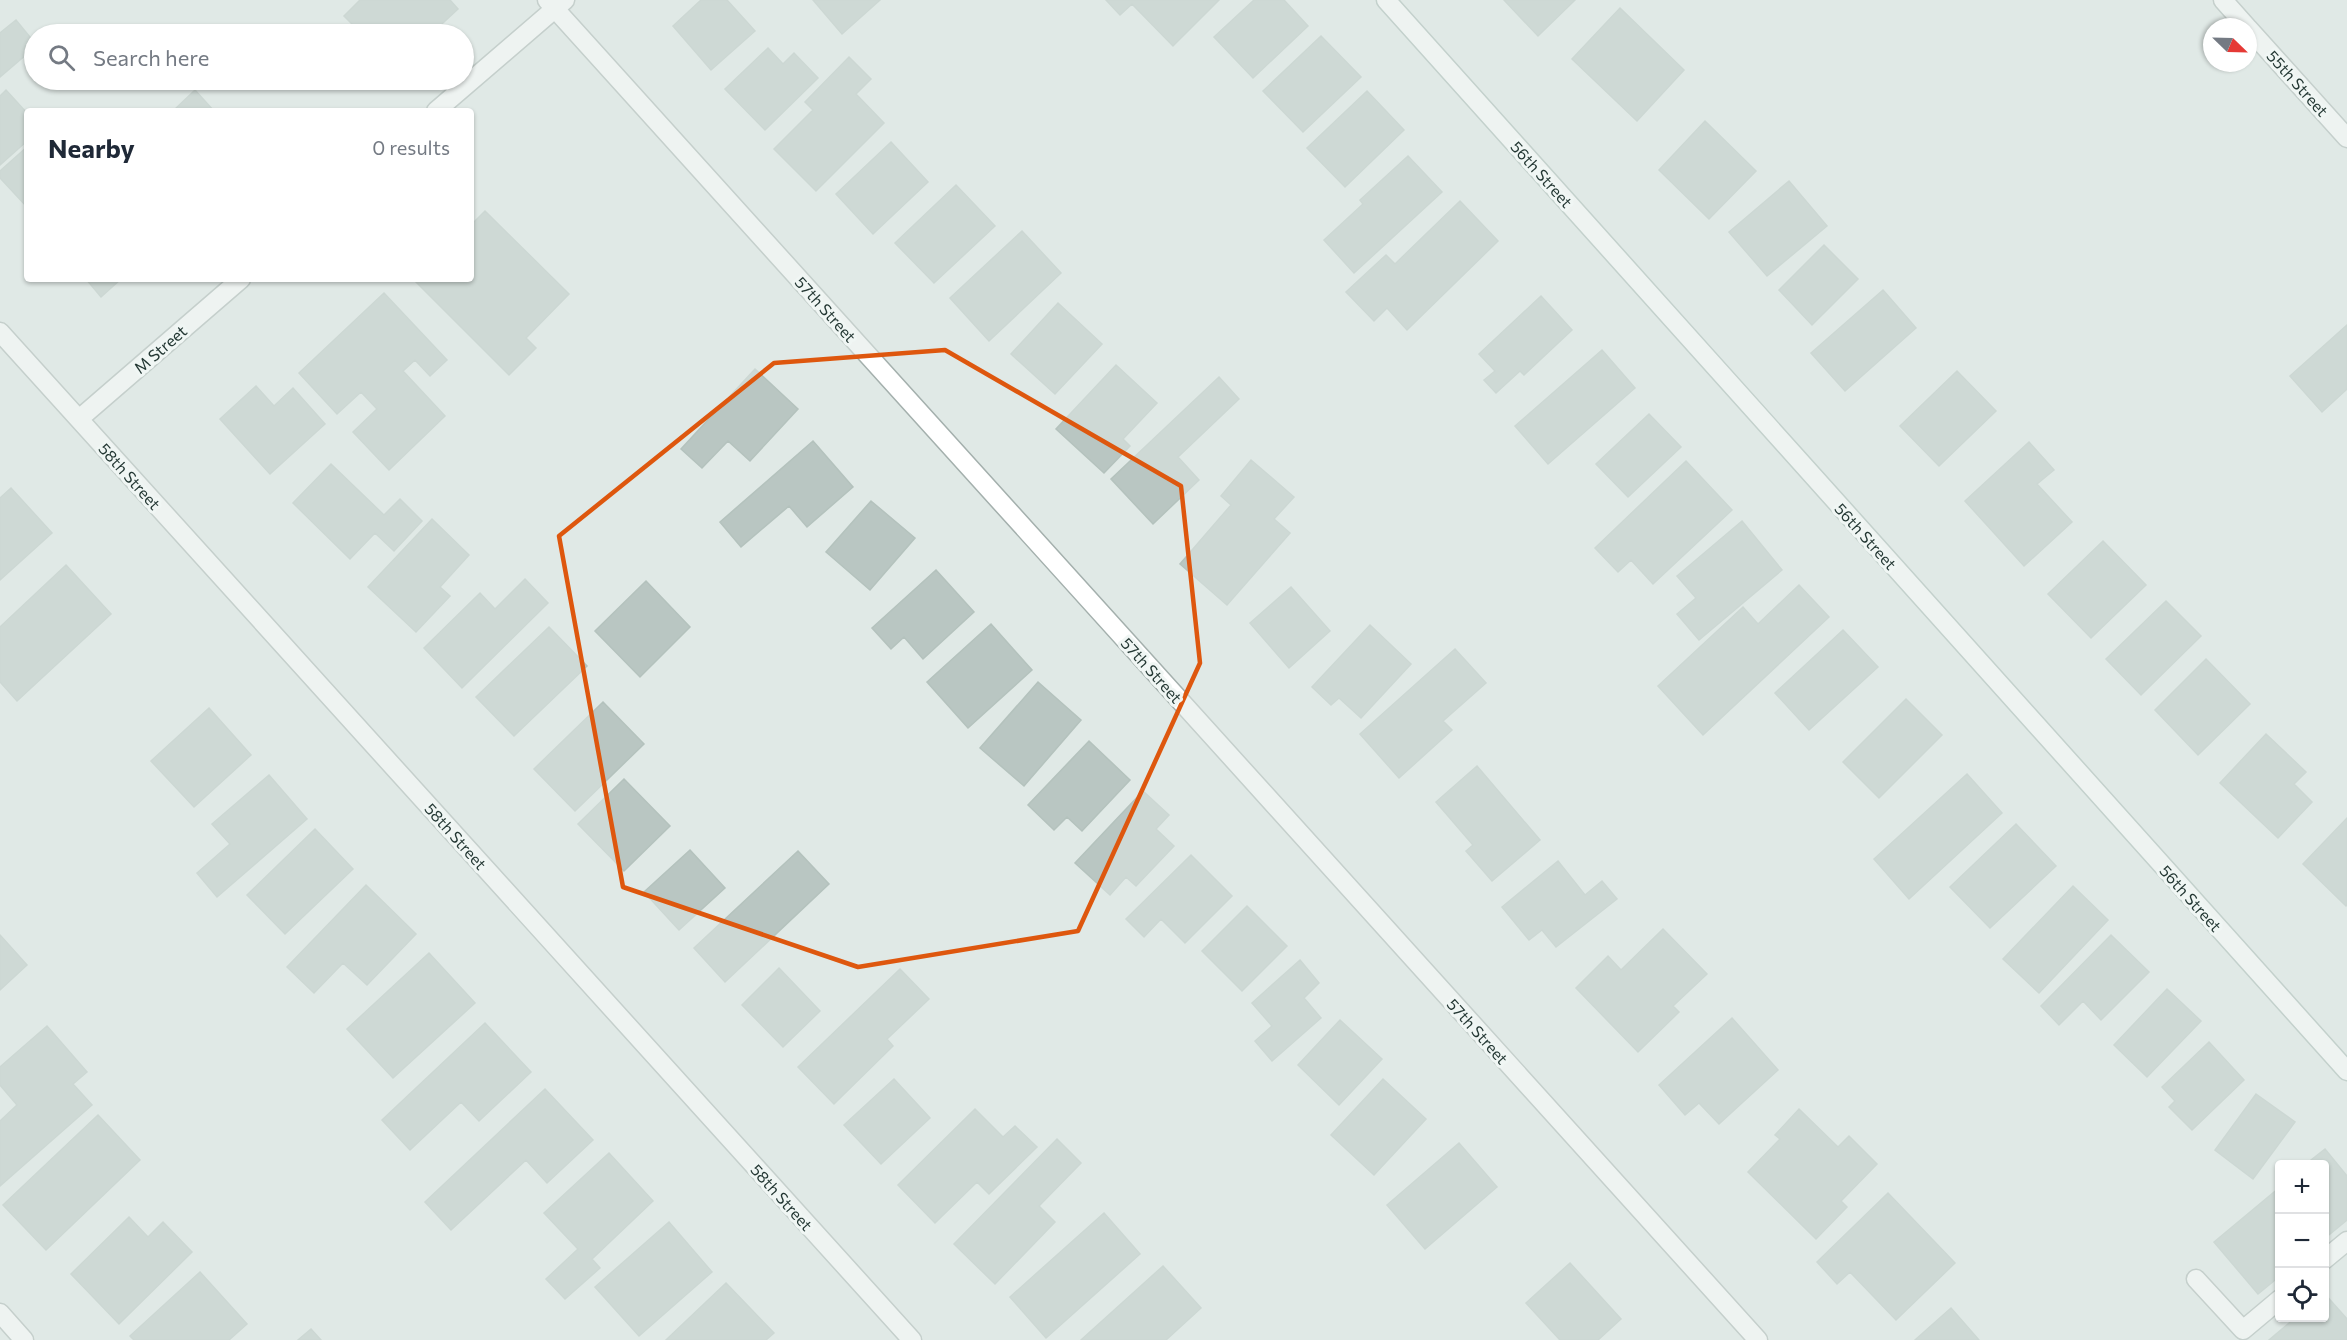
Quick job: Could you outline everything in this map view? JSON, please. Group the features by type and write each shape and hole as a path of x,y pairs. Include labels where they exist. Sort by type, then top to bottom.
{"street":[{"name":"56th Street","path":"1386,0 2347,1071"},
{"name":"55th Street","path":"2223,0 2238,18"},
{"path":"474,77 556,3"},
{"name":"57th Street","path":"556,3 1758,1340"},
{"name":"55th Street","path":"2257,39 2347,138"},
{"path":"439,108 459,90"},
{"name":"M Street","path":"78,419 238,282"},
{"name":"58th Street","path":"0,332 912,1340"},
{"path":"2329,1257 2347,1241"},
{"path":"2196,1280 2243,1330 2275,1303"},
{"path":"0,1313 24,1340"}],"highlighted area":[{"path":"945,350 1181,486 1200,663 1078,931 858,967 623,887 559,536 774,363"}],"building":[{"path":"360,0 450,0 458,9 442,24 352,24 344,16"},
{"path":"701,0 727,0 755,31 711,70 673,26"},
{"path":"813,0 880,0 842,34"},
{"path":"1106,0 1219,0 1173,46 1132,4 1120,15"},
{"path":"1254,0 1284,0 1308,26 1253,78 1214,37"},
{"path":"1504,0 1575,0 1538,36"},
{"path":"1620,8 1684,70 1637,121 1572,59"},
{"path":"16,20 24,30 24,57 0,77 0,33"},
{"path":"1321,36 1361,77 1303,132 1263,91"},
{"path":"768,48 783,64 794,53 818,78 765,130 725,89"},
{"path":"849,57 871,79 856,94 884,123 816,191 774,149 813,110 805,102"},
{"path":"6,90 24,110 24,144 0,165 0,96"},
{"path":"195,90 211,108 176,108"},
{"path":"1367,91 1404,130 1345,187 1307,148"},
{"path":"1705,121 1756,171 1709,219 1659,170"},
{"path":"891,142 928,182 873,234 836,194"},
{"path":"24,150 24,204 0,178 0,171"},
{"path":"1408,156 1442,192 1354,273 1324,240 1363,204 1360,200"},
{"path":"1789,181 1827,226 1767,276 1729,232"},
{"path":"956,185 995,226 934,283 895,243"},
{"path":"1460,201 1498,241 1407,330 1387,308 1374,321 1346,292 1386,255 1395,264"},
{"path":"485,211 569,294 526,338 536,348 509,375 416,282 474,282 474,222"},
{"path":"1022,231 1061,273 989,341 950,298"},
{"path":"1824,245 1858,279 1812,325 1779,290"},
{"path":"88,282 118,282 101,297"},
{"path":"1883,290 1916,328 1845,391 1811,353"},
{"path":"384,293 447,360 430,376 415,360 403,371 445,416 389,470 353,432 377,409 361,392 337,414 299,373"},
{"path":"1541,296 1572,330 1524,375 1520,371 1496,393 1484,380 1495,371 1479,354"},
{"path":"1058,303 1102,344 1055,394 1011,354"},
{"path":"2347,325 2347,389 2322,412 2290,376"},
{"path":"1602,350 1635,388 1548,464 1515,426"},
{"path":"1116,365 1157,403 1123,439 1130,446 1104,473 1056,429"},
{"path":"755,369 798,409 750,461 728,441 702,468 681,449"},
{"path":"1957,371 1996,411 1939,466 1900,426"},
{"path":"1219,377 1239,399 1178,457 1199,480 1153,524 1111,479"},
{"path":"256,386 274,406 293,388 325,424 270,474 220,419"},
{"path":"1649,414 1681,447 1628,497 1596,464"},
{"path":"813,441 853,487 807,527 789,506 741,547 720,522"},
{"path":"2029,442 2054,470 2037,484 2072,522 2024,566 1965,501"},
{"path":"1251,460 1294,497 1274,519 1290,533 1227,605 1180,564 1231,505 1221,496"},
{"path":"1686,461 1732,510 1653,584 1631,560 1618,572 1595,548"},
{"path":"331,464 384,515 400,499 422,521 394,551 375,533 350,559 293,503"},
{"path":"11,488 52,533 0,580 0,498"},
{"path":"871,501 915,538 870,590 826,552"},
{"path":"432,519 469,555 440,587 450,596 416,632 368,587"},
{"path":"1742,521 1782,570 1699,640 1677,614 1696,598 1677,576"},
{"path":"2103,541 2146,585 2091,638 2048,594"},
{"path":"66,565 111,614 17,701 0,682 0,627"},
{"path":"936,570 974,612 923,659 904,637 891,649 872,628"},
{"path":"525,579 548,603 462,688 424,648 480,593 495,609"},
{"path":"646,581 690,627 640,677 595,631"},
{"path":"1799,585 1829,617 1703,735 1658,686 1743,607 1758,624"},
{"path":"1291,587 1330,631 1289,668 1250,623"},
{"path":"2166,601 2201,636 2141,695 2106,659"},
{"path":"991,624 1032,670 968,728 927,682"},
{"path":"1370,625 1411,664 1361,718 1339,698 1331,705 1312,687"},
{"path":"549,627 587,666 514,736 476,697"},
{"path":"1843,630 1878,667 1809,730 1775,693"},
{"path":"1455,649 1486,683 1443,721 1452,730 1399,778 1360,734"},
{"path":"2206,659 2250,704 2198,755 2155,710"},
{"path":"1038,682 1081,720 1024,786 980,748"},
{"path":"1906,699 1942,735 1879,798 1843,762"},
{"path":"603,702 644,744 575,811 534,769"},
{"path":"209,708 251,755 194,807 151,761"},
{"path":"2266,734 2306,772 2294,784 2312,802 2278,838 2220,783"},
{"path":"1089,741 1130,780 1082,831 1067,817 1054,830 1028,805"},
{"path":"1477,766 1540,840 1492,881 1466,851 1473,845 1436,802"},
{"path":"1967,774 2002,813 1909,899 1874,859"},
{"path":"269,775 307,819 217,897 197,873 230,844 212,824"},
{"path":"624,779 670,826 624,871 578,824"},
{"path":"1143,791 1169,815 1156,829 1174,846 1136,886 1126,877 1110,895 1075,863"},
{"path":"2347,818 2347,905 2346,906 2303,864"},
{"path":"2016,824 2056,866 1990,928 1950,887"},
{"path":"315,829 353,869 285,934 247,895"},
{"path":"690,850 725,888 679,930 644,892"},
{"path":"798,851 829,884 725,982 694,948"},
{"path":"1191,855 1232,896 1185,943 1161,919 1144,937 1126,919"},
{"path":"1558,861 1585,895 1602,881 1617,899 1556,947 1542,930 1529,940 1502,907"},
{"path":"366,885 416,934 367,985 343,963 314,993 287,967"},
{"path":"2073,886 2108,920 2039,993 2003,959"},
{"path":"1247,906 1287,946 1242,991 1202,951"},
{"path":"1663,929 1707,974 1673,1006 1679,1012 1638,1052 1576,988 1608,956 1621,970"},
{"path":"0,935 27,965 0,990"},
{"path":"2111,935 2149,972 2101,1020 2083,1001 2059,1025 2041,1006"},
{"path":"429,953 475,1003 393,1078 347,1029"},
{"path":"1300,960 1319,983 1304,998 1321,1018 1272,1061 1255,1041 1272,1026 1252,1003"},
{"path":"779,968 820,1011 783,1047 742,1005"},
{"path":"900,969 929,999 887,1039 893,1046 834,1104 798,1067"},
{"path":"2167,989 2201,1021 2147,1077 2114,1045"},
{"path":"1732,1018 1778,1070 1719,1124 1699,1103 1685,1115 1659,1085"},
{"path":"1340,1020 1382,1059 1339,1105 1298,1065"},
{"path":"485,1023 531,1072 479,1121 461,1102 410,1150 382,1120"},
{"path":"47,1026 87,1072 73,1084 92,1105 0,1186 0,1121 17,1105 0,1085 0,1067"},
{"path":"2209,1042 2244,1080 2192,1130 2169,1107 2175,1101 2162,1087"},
{"path":"894,1079 930,1118 881,1164 844,1125"},
{"path":"1383,1079 1426,1119 1374,1175 1331,1135"},
{"path":"545,1089 593,1140 547,1183 526,1160 451,1230 425,1202"},
{"path":"2256,1094 2295,1122 2253,1179 2215,1150"},
{"path":"975,1109 1003,1137 1015,1126 1037,1147 989,1194 977,1182 935,1223 898,1185"},
{"path":"1799,1109 1838,1147 1849,1136 1877,1164 1841,1201 1847,1207 1816,1239 1748,1172 1780,1139 1775,1135"},
{"path":"98,1115 140,1160 46,1250 3,1205"},
{"path":"1057,1139 1081,1163 1039,1206 1055,1222 995,1284 954,1244"},
{"path":"1459,1143 1497,1187 1425,1249 1387,1205"},
{"path":"2325,1149 2347,1176 2347,1220 2329,1235 2329,1160 2311,1160"},
{"path":"609,1153 653,1201 592,1259 600,1268 565,1299 546,1279 578,1249 544,1213"},
{"path":"2275,1191 2275,1280 2258,1294 2214,1242"},
{"path":"1888,1193 1955,1263 1896,1320 1850,1272 1837,1284 1817,1262"},
{"path":"1104,1213 1140,1254 1046,1338 1010,1297"},
{"path":"129,1217 148,1237 163,1222 192,1252 119,1324 71,1274"},
{"path":"669,1222 712,1272 639,1336 595,1287"},
{"path":"1570,1263 1621,1319 1598,1340 1560,1340 1526,1303"},
{"path":"1163,1266 1201,1308 1166,1340 1081,1340"},
{"path":"200,1272 247,1324 229,1340 134,1340 130,1336"},
{"path":"726,1283 774,1333 766,1340 666,1340"},
{"path":"2329,1299 2347,1319 2347,1340 2269,1340 2290,1322 2329,1322"},
{"path":"1951,1308 1979,1340 1915,1340"},
{"path":"311,1329 321,1340 298,1340"}]}
